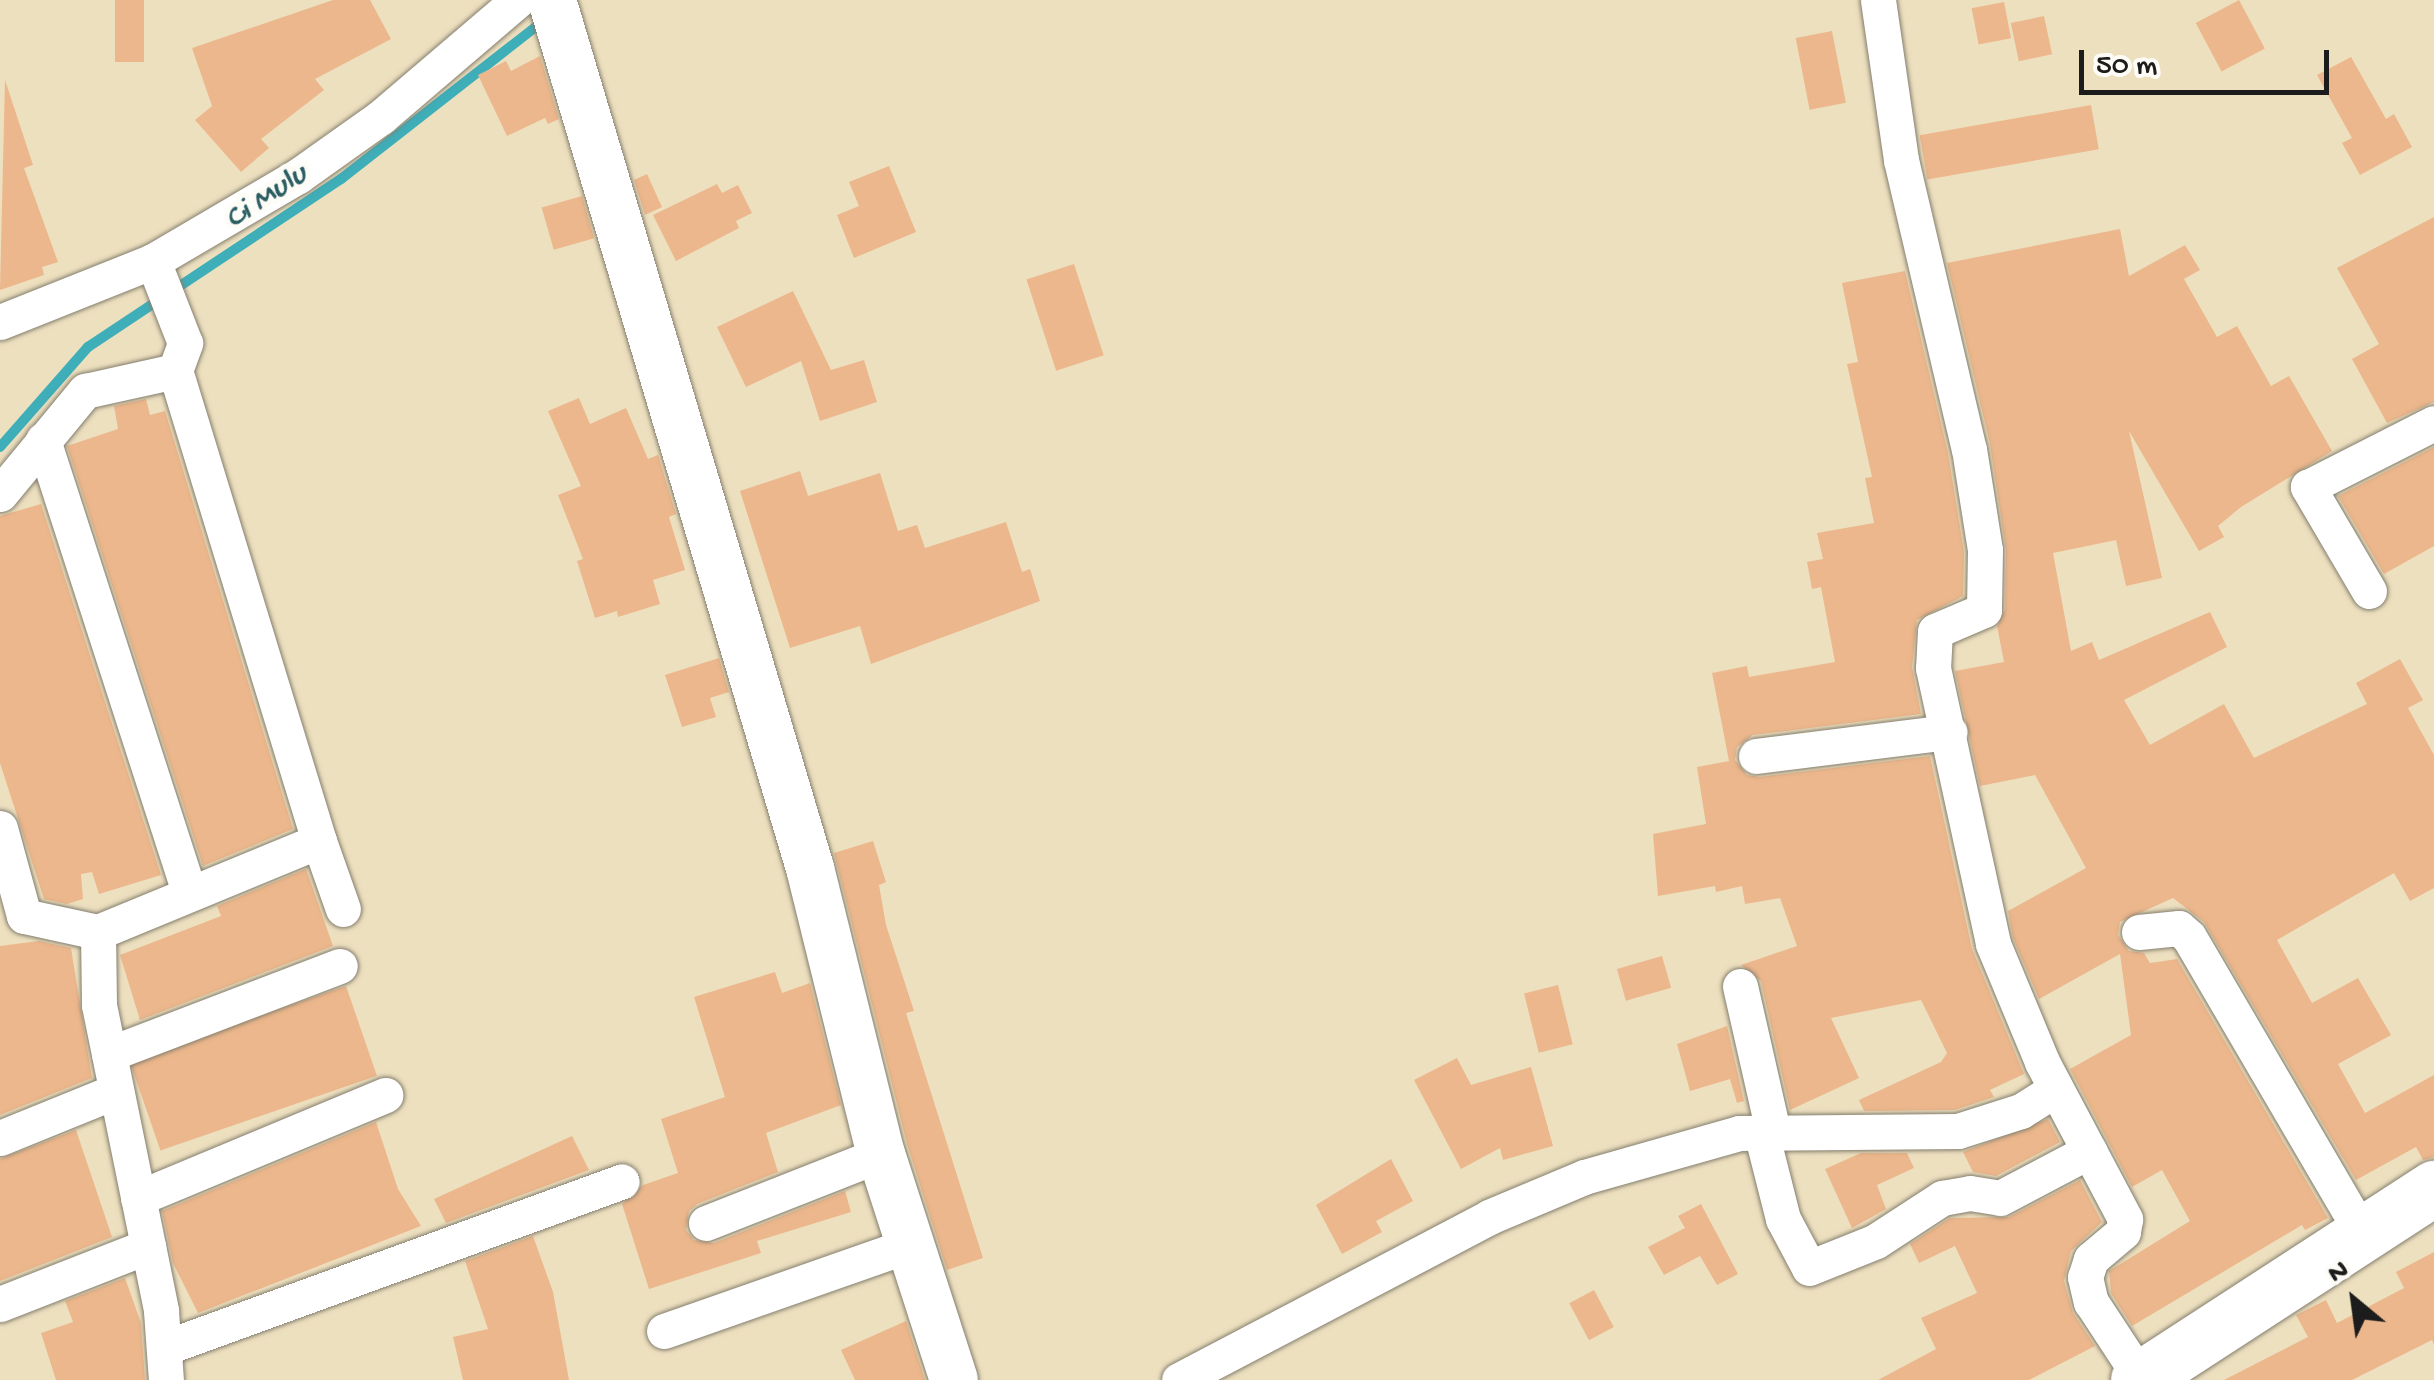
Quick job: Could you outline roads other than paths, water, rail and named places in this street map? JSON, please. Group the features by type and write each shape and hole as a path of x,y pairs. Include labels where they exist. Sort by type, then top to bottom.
{"main road":[{"path":"2140,1379 2434,1188"}],"street":[{"path":"0,322 157,270 338,148 518,0"},
{"path":"1878,0 1901,160 1969,449 1985,550 1984,610 1951,621 1932,636 1950,732 1993,944 2056,1089 2126,1226 2092,1259 2085,1277 2091,1302 2140,1379"},
{"path":"560,20 810,868 881,1154 954,1380"},
{"path":"157,270 185,343 175,370 343,909"},
{"path":"0,494 85,391 175,370"},
{"path":"2368,591 2308,487 2434,423"},
{"path":"43,440 189,892"},
{"path":"1756,756 1950,732"},
{"path":"0,828 12,921 98,932 319,841"},
{"path":"2139,932 2179,928 2189,937 2363,1235"},
{"path":"98,932 98,1005 148,1246 165,1364 622,1181"},
{"path":"109,1054 340,966"},
{"path":"1740,986 1782,1219 1809,1268 1876,1240 1942,1198 2000,1198 2089,1151"},
{"path":"1178,1380 1504,1210 1681,1147 1767,1131 1958,1131 2021,1112 2056,1089"},
{"path":"0,1138 116,1091"},
{"path":"138,1198 385,1096"},
{"path":"706,1223 881,1154"},
{"path":"664,1331 912,1244"},
{"path":"0,1304 148,1246"}],"waterway":[{"name":"Ci Mulu","path":"0,447 88,347 341,179 543,21"}]}
